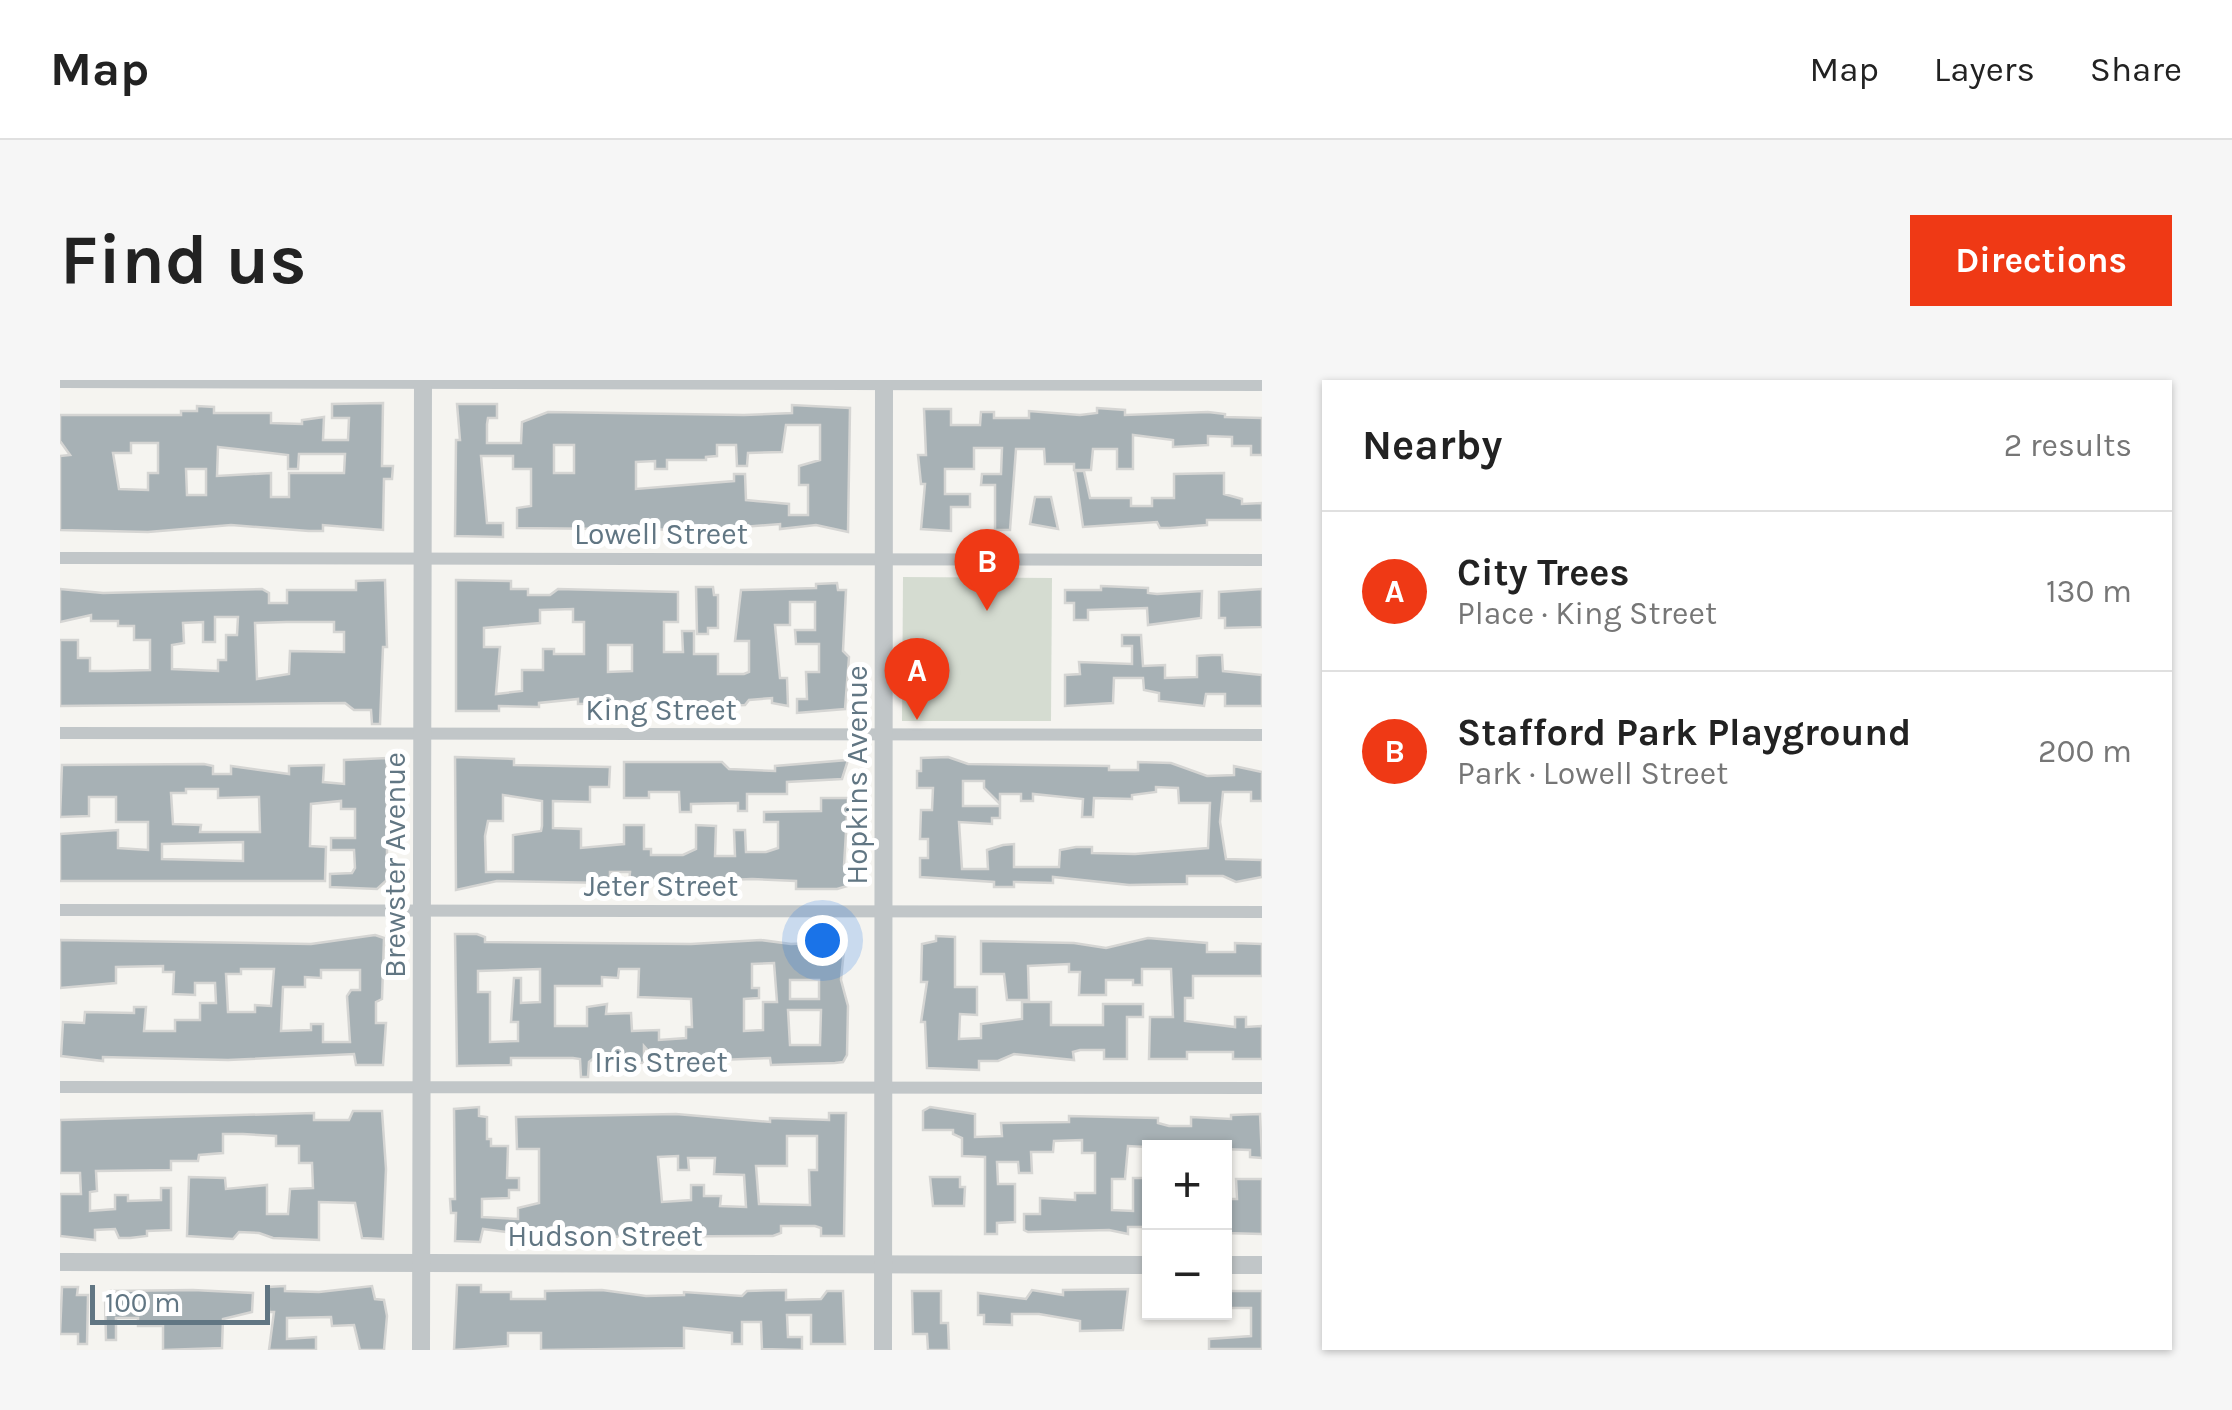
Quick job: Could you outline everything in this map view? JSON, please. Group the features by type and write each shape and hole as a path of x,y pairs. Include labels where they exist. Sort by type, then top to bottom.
{"street":[{"name":"Brewster Avenue","path":"421,1350 423,381"},
{"path":"60,382 1262,384"},
{"name":"Hopkins Avenue","path":"883,1350 884,382"},
{"name":"Lowell Street","path":"60,558 1262,560"},
{"name":"King Street","path":"60,733 1262,735"},
{"name":"Jeter Street","path":"60,910 1262,912"},
{"name":"Iris Street","path":"60,1087 1262,1088"},
{"name":"Hudson Street","path":"60,1262 1142,1265"},
{"path":"1232,1265 1262,1265"}],"shaded area":[{"path":"903,577 1052,578 1051,721 902,721"}],"building":[{"path":"383,403 382,466 393,466 392,479 384,479 383,530 323,525 323,531 309,531 231,525 148,532 60,530 60,456 70,455 60,441 60,415 181,415 181,411 197,411 197,406 214,407 214,413 271,413 271,423 302,424 302,420 324,417 323,440 348,440 349,418 332,418 332,404","holes":["131,443 158,443 158,473 148,473 148,490 119,489 113,453 131,453","218,447 288,455 288,469 298,469 299,454 345,454 344,473 289,473 289,497 271,497 271,473 217,476","186,469 206,469 206,495 187,495"]},
{"path":"457,404 497,404 497,418 488,418 487,443 521,443 522,422 548,412 744,415 792,413 792,405 850,408 848,532 816,525 780,529 780,524 706,530 517,528 517,508 531,506 531,469 513,469 513,456 481,456 487,523 503,523 503,537 455,536 456,440 460,440","holes":["786,425 820,425 820,460 799,466 799,485 808,485 808,515 789,515 789,504 746,500 745,474 734,474 734,481 636,489 636,462 655,461 655,469 667,469 667,460 706,460 717,456 717,445 736,445 737,466 747,466 748,453 782,452","554,445 574,445 574,473 554,473"]},
{"path":"1097,408 1125,410 1125,415 1208,412 1225,417 1262,418 1262,455 1251,455 1251,446 1232,446 1232,437 1208,436 1208,445 1173,447 1173,440 1133,435 1133,469 1117,469 1117,449 1093,449 1091,470 1074,470 1074,464 1045,464 1044,449 1016,449 1010,530 995,530 995,485 981,485 982,474 1001,474 1002,448 974,448 974,469 945,469 945,494 970,494 970,507 951,507 951,531 921,529 925,484 921,484 918,455 926,455 924,409 951,409 951,425 980,425 981,412 994,412 994,418 1029,418 1029,411 1080,415 1097,413"},
{"path":"1075,471 1084,471 1090,498 1131,498 1131,506 1152,506 1152,498 1174,498 1174,474 1224,473 1224,494 1242,499 1242,504 1262,503 1262,520 1207,520 1207,525 1170,528 1160,528 1157,522 1083,527"},
{"path":"1035,497 1051,497 1058,529 1030,524"},
{"path":"385,580 387,647 383,647 380,724 372,724 371,710 354,710 345,703 60,706 60,640 78,640 78,658 90,658 90,671 110,671 150,670 150,640 134,640 134,626 118,626 118,621 91,621 91,615 60,622 60,589 103,593 262,589 269,593 269,603 287,603 287,590 356,590 356,581","holes":["215,617 238,617 237,635 226,635 226,660 218,660 218,671 172,669 172,645 184,643 183,623 203,622 203,642 215,642","334,622 334,632 344,632 344,652 290,651 289,674 257,679 255,623"]},
{"path":"456,580 511,581 511,589 528,589 528,595 550,595 558,589 678,592 678,622 664,622 664,652 683,652 682,631 694,631 694,654 718,654 718,674 749,672 749,641 735,641 741,590 816,588 816,584 837,583 838,590 846,590 843,651 849,657 845,709 797,713 797,699 807,699 806,672 819,672 819,644 796,644 795,630 815,630 815,602 790,602 790,625 775,625 780,678 787,678 788,706 772,703 772,698 749,700 745,705 716,706 666,702 578,704 578,699 539,703 539,707 499,706 499,711 456,711","holes":["573,609 573,622 584,622 584,654 554,654 554,649 543,649 543,670 522,670 522,691 496,694 500,647 484,647 484,628 540,623 540,610","608,645 632,645 632,671 608,672"]},
{"path":"1101,586 1148,588 1148,593 1157,594 1202,591 1201,618 1148,625 1147,608 1088,610 1088,620 1074,620 1074,603 1065,603 1065,590 1101,590"},
{"path":"696,587 713,587 714,595 718,595 718,628 708,628 708,634 697,634"},
{"path":"1262,589 1262,627 1225,628 1225,618 1219,618 1219,592"},
{"path":"1122,635 1141,635 1143,666 1165,665 1165,678 1197,677 1197,656 1212,655 1222,655 1223,671 1262,675 1262,706 1225,706 1225,694 1206,694 1204,706 1159,701 1159,693 1144,690 1143,678 1114,678 1113,703 1065,706 1065,675 1080,674 1079,662 1132,664 1132,646 1122,646"},
{"path":"455,757 514,759 514,765 610,767 609,787 590,787 590,802 553,801 553,828 581,829 581,848 624,844 624,825 644,825 644,849 651,849 651,855 683,855 696,849 696,825 716,826 715,856 735,856 734,830 745,830 746,852 766,852 778,848 778,822 764,822 764,812 821,811 821,798 848,798 844,866 854,866 854,884 837,889 796,889 796,881 752,879 629,884 630,872 610,872 610,883 497,881 456,890","holes":["503,795 542,801 541,831 513,835 513,872 486,872 488,821 503,821"]},
{"path":"948,757 968,764 1109,766 1109,770 1138,770 1138,762 1171,763 1207,776 1234,775 1234,766 1262,772 1262,801 1251,801 1251,792 1223,792 1220,822 1226,859 1262,860 1262,877 1236,882 1223,876 1187,876 1187,884 1129,885 1053,877 1053,883 1014,882 1014,887 994,887 994,882 920,877 920,858 928,858 928,839 920,839 921,810 932,810 933,788 917,788 921,758","holes":["963,781 984,781 984,788 1000,804 1000,794 1021,794 1021,801 1033,801 1033,794 1083,799 1082,817 1093,817 1094,798 1132,799 1132,795 1156,792 1156,787 1178,788 1179,803 1210,803 1208,848 1135,854 1092,853 1092,847 1076,847 1060,850 1059,867 1014,867 1014,844 987,850 988,869 962,869 959,822 992,824 992,818 1000,818 1000,806 963,806"]},
{"path":"387,758 387,880 377,889 330,887 330,874 352,873 355,868 354,850 331,850 331,838 355,838 355,809 341,809 341,801 311,804 310,846 326,847 325,881 60,881 60,834 118,830 118,848 148,850 148,822 116,822 116,797 89,797 89,816 60,817 62,765 204,764 213,766 213,774 231,774 231,766 289,774 289,766 324,765 323,782 344,784 344,760","holes":["186,789 218,789 218,798 259,797 260,832 200,832 201,825 173,824 171,793 186,793","243,842 243,861 162,859 162,844"]},
{"path":"848,760 842,779 787,782 787,794 747,794 747,811 738,811 738,803 691,804 691,812 680,812 679,792 649,792 649,798 624,798 624,762 722,762 729,769 775,771 775,766"},
{"path":"455,934 477,934 485,937 485,942 691,944 761,940 791,944 812,943 812,938 845,939 841,980 848,1006 847,1055 843,1062 771,1065 770,1058 666,1062 657,1061 644,1046 644,1063 594,1058 589,1062 588,1077 581,1077 580,1059 573,1058 511,1058 511,1065 457,1066","holes":["774,963 777,1002 763,1002 763,1030 744,1031 744,999 759,998 759,988 752,988 752,964","540,969 540,1002 521,1003 521,978 514,978 511,1022 518,1022 518,1041 490,1042 490,992 478,992 478,971","619,969 639,969 638,997 691,999 692,1027 686,1027 686,1038 659,1040 659,1030 632,1031 631,1013 606,1014 607,1004 587,1007 587,1026 555,1026 555,986 602,986 602,977 618,978","790,980 819,980 819,999 790,999","788,1010 821,1010 820,1045 790,1045"]},
{"path":"375,935 384,938 382,999 376,1002 376,1023 386,1023 383,1065 356,1065 354,1054 228,1060 103,1057 103,1061 61,1056 63,1022 84,1023 85,1012 134,1013 134,1007 146,1007 144,1031 175,1031 175,1020 200,1020 200,1003 216,1003 215,983 195,983 195,995 173,994 174,972 163,972 163,966 116,967 116,983 60,988 60,940 311,944","holes":["241,969 274,969 271,1006 255,1005 255,1012 228,1012 226,974 241,974","321,970 360,970 360,990 351,990 347,996 350,1042 323,1042 323,1024 311,1024 311,1030 281,1031 283,987 305,987 305,977 321,978"]},
{"path":"936,936 955,937 955,987 977,987 977,1015 960,1014 959,1039 981,1038 981,1024 1022,1019 1022,1002 1051,1002 1051,1025 1103,1025 1103,1004 1143,1004 1143,1017 1127,1017 1127,1059 1104,1059 1104,1050 1080,1050 1073,1052 1074,1060 1014,1054 998,1061 979,1061 979,1070 927,1068 925,1022 921,1022 927,982 921,982 922,944 936,941"},
{"path":"1148,938 1207,943 1207,952 1235,952 1235,943 1262,944 1262,976 1193,976 1193,998 1185,998 1185,1021 1235,1027 1235,1017 1246,1017 1246,1027 1262,1026 1262,1059 1233,1059 1233,1052 1187,1052 1187,1059 1149,1059 1150,1017 1173,1017 1171,969 1142,969 1142,985 1133,985 1133,980 1106,980 1106,995 1079,995 1080,972 1069,972 1069,964 1028,966 1029,1000 1007,1000 1004,974 981,974 981,941 1074,943 1106,948"},
{"path":"479,1107 479,1116 487,1117 487,1139 491,1139 491,1146 508,1146 507,1178 519,1178 519,1190 509,1190 509,1198 482,1199 482,1217 518,1219 518,1208 539,1203 539,1149 517,1149 516,1117 676,1114 770,1122 770,1118 829,1120 829,1113 846,1113 844,1236 821,1236 821,1228 815,1226 781,1226 781,1233 773,1236 546,1237 483,1229 480,1242 455,1241 456,1213 451,1213 450,1199 455,1199 454,1109","holes":["787,1136 817,1136 817,1170 809,1170 810,1205 759,1204 756,1166 787,1166","678,1156 678,1170 689,1170 688,1158 715,1158 714,1174 744,1175 746,1207 720,1206 721,1196 704,1196 704,1185 691,1185 691,1200 662,1202 658,1157"]},
{"path":"930,1107 975,1114 975,1137 1002,1136 1001,1123 1069,1122 1069,1116 1158,1118 1158,1123 1169,1126 1191,1126 1191,1117 1231,1119 1231,1115 1260,1114 1262,1158 1250,1157 1250,1150 1232,1149 1232,1140 1142,1140 1142,1147 1128,1146 1125,1179 1112,1179 1112,1210 1133,1211 1133,1178 1142,1178 1142,1227 1128,1227 1128,1234 1109,1230 1028,1232 1024,1230 1024,1214 1040,1214 1040,1198 1075,1200 1075,1193 1095,1193 1095,1153 1082,1153 1082,1140 1054,1141 1053,1152 1031,1152 1032,1173 1019,1173 1018,1162 997,1162 998,1184 1015,1184 1015,1222 997,1223 997,1234 985,1234 985,1157 962,1156 962,1138 953,1130 923,1130 923,1111"},
{"path":"353,1111 382,1111 386,1169 383,1239 362,1238 355,1203 319,1202 319,1240 239,1232 233,1239 187,1236 189,1177 225,1178 226,1189 267,1185 267,1214 288,1214 290,1189 313,1188 312,1163 299,1163 299,1146 276,1146 276,1136 243,1134 223,1134 223,1153 199,1155 198,1161 171,1161 171,1170 96,1171 97,1191 90,1192 90,1211 115,1209 115,1195 128,1195 128,1201 161,1200 161,1188 171,1188 171,1230 119,1238 115,1229 95,1230 95,1240 60,1236 60,1194 81,1194 80,1173 60,1173 60,1120 314,1113 314,1120 349,1120"},
{"path":"930,1177 960,1177 960,1187 965,1187 964,1206 933,1206"},
{"path":"1236,1179 1262,1179 1262,1234 1232,1233 1232,1199 1237,1199"},
{"path":"457,1285 481,1285 481,1292 511,1292 511,1299 545,1299 545,1291 742,1296 747,1291 786,1290 786,1300 821,1299 827,1291 843,1291 845,1344 811,1344 811,1315 787,1315 788,1337 802,1337 802,1350 762,1349 761,1322 742,1322 742,1344 732,1344 732,1333 684,1328 684,1348 541,1350 541,1333 508,1333 508,1346 454,1350"},
{"path":"285,1286 285,1291 319,1292 372,1286 375,1299 384,1300 387,1316 384,1350 360,1350 354,1325 332,1326 331,1317 287,1318 287,1339 316,1337 316,1350 269,1350 274,1312 269,1312 268,1287"},
{"path":"62,1287 78,1287 77,1295 88,1295 87,1344 78,1344 78,1334 60,1334"},
{"path":"1128,1289 1123,1330 1080,1331 1080,1321 1039,1314 1012,1314 1012,1325 984,1324 984,1315 978,1315 978,1293 1026,1299 1032,1290 1063,1295 1063,1290"},
{"path":"111,1291 253,1293 252,1312 223,1319 222,1348 163,1350 163,1326 138,1326 138,1318 116,1318 116,1340 106,1340 105,1295 111,1295"},
{"path":"912,1291 941,1291 941,1323 948,1323 949,1350 928,1350 927,1334 913,1334"},
{"path":"1232,1291 1262,1291 1262,1349 1209,1349 1209,1339 1251,1336 1251,1308 1232,1308"}],"place":[{"name":"Stafford Park Playground","path":"987,611"},
{"name":"City Trees","path":"917,720"}]}
